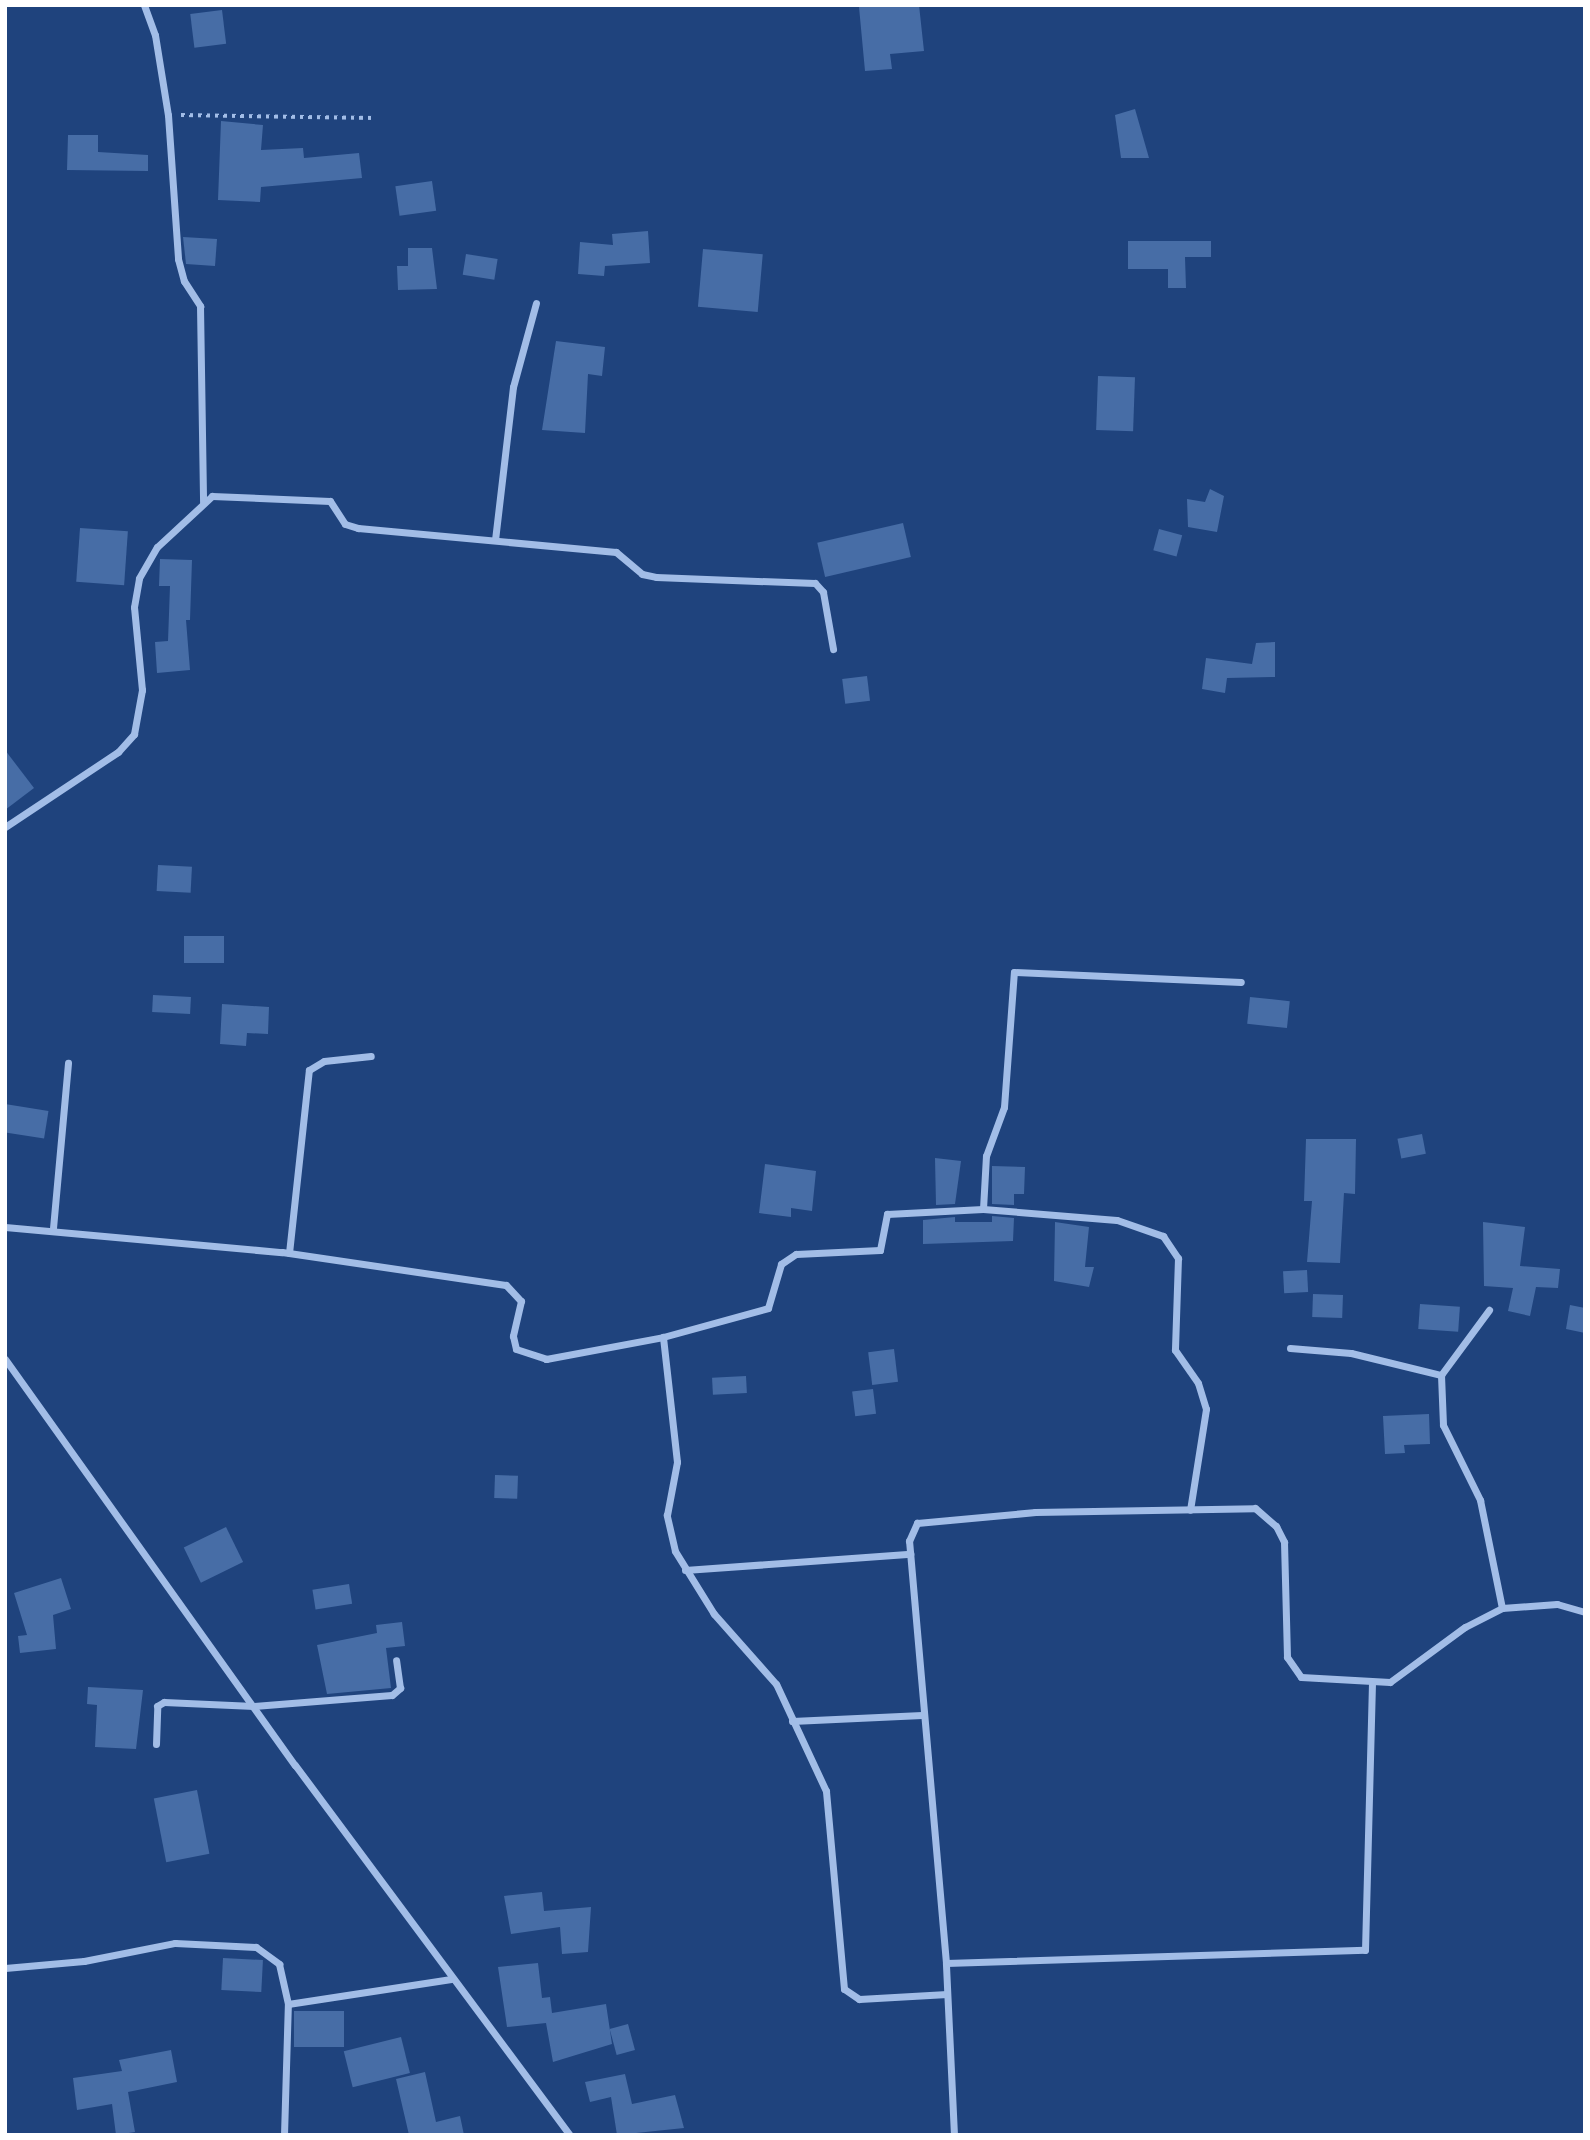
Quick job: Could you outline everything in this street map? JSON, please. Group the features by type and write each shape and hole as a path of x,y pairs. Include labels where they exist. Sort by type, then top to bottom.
{"street":[{"path":"144,5 155,35 168,115 178,259 184,281 200,306 203,502"},
{"path":"495,540 513,387 536,303"},
{"path":"5,827 118,752 134,734 142,690 134,607 139,578 157,547 212,496 330,501 345,524 358,528 616,552 642,574 656,577 815,583 823,592 834,649"},
{"path":"984,1209 986,1156 1004,1107 1014,972 1241,982"},
{"path":"289,1253 309,1070 324,1061 371,1056"},
{"path":"53,1228 68,1063"},
{"path":"5,1227 53,1228 289,1253 506,1285 521,1301 513,1336 516,1349 527,1355 574,1356 663,1337 768,1308 781,1264 796,1254 880,1250 887,1214 984,1209 1117,1220 1169,1241 1178,1258 1175,1350 1198,1383 1206,1409 1190,1510"},
{"path":"1489,1310 1441,1375 1443,1425 1480,1500 1502,1608"},
{"path":"663,1337 677,1462 667,1514 685,1570 737,1643 776,1684 829,1799 844,1989 859,1999 947,1994"},
{"path":"1290,1348 1351,1353 1441,1375"},
{"path":"5,1359 451,1979 570,2135"},
{"path":"954,2135 946,1963 922,1715 910,1531 926,1520 1255,1508 1267,1516 1285,1549 1292,1670 1301,1677 1372,1684 1404,1675 1465,1627 1502,1608 1557,1604 1585,1612"},
{"path":"685,1570 910,1553"},
{"path":"156,1744 157,1706 164,1702 254,1706 393,1695 400,1688 397,1660"},
{"path":"946,1963 1365,1950 1372,1684"},
{"path":"792,1721 922,1715"},
{"path":"5,1968 84,1961 175,1943 256,1947 279,1964 288,2004 284,2135"},
{"path":"288,2004 451,1979"}],"path":[{"path":"168,115 374,118"}],"building":[{"path":"919,5 924,51 890,54 892,69 865,71 859,7"},
{"path":"222,10 226,44 194,48 190,14"},
{"path":"1135,109 1149,158 1121,158 1115,115"},
{"path":"221,121 263,125 261,150 303,148 304,158 359,153 362,178 261,187 260,202 218,200"},
{"path":"68,135 98,135 98,152 148,155 148,171 67,170"},
{"path":"432,181 436,211 400,216 395,186"},
{"path":"648,231 650,263 605,266 604,276 578,274 580,242 613,245 612,234"},
{"path":"183,237 217,239 215,266 186,264"},
{"path":"1128,241 1211,241 1211,257 1185,257 1186,288 1168,288 1168,269 1128,269"},
{"path":"408,248 432,248 437,289 398,290 397,266 408,266"},
{"path":"703,249 763,254 758,312 698,307"},
{"path":"466,254 498,259 494,280 463,275"},
{"path":"556,341 605,347 602,376 588,374 585,433 542,430"},
{"path":"1098,376 1135,377 1133,431 1096,430"},
{"path":"1210,489 1224,496 1217,532 1188,527 1187,499 1205,502"},
{"path":"903,523 911,557 825,577 817,543"},
{"path":"80,528 128,531 124,585 76,582"},
{"path":"1159,529 1182,535 1176,556 1153,550"},
{"path":"160,559 192,560 190,620 186,620 190,670 157,673 155,642 168,641 170,586 159,586"},
{"path":"1275,642 1275,677 1227,678 1225,693 1202,689 1206,658 1252,664 1256,643"},
{"path":"867,676 870,701 845,704 842,679"},
{"path":"5,750 34,788 5,810"},
{"path":"158,865 192,867 191,893 157,891"},
{"path":"184,936 224,936 224,963 184,963"},
{"path":"153,995 191,997 190,1014 152,1012"},
{"path":"1250,997 1290,1001 1287,1028 1247,1024"},
{"path":"222,1004 269,1007 268,1034 247,1033 246,1046 220,1044"},
{"path":"5,1104 48,1111 44,1139 5,1132"},
{"path":"1422,1134 1426,1154 1401,1158 1397,1139"},
{"path":"1306,1139 1356,1139 1355,1194 1344,1193 1340,1263 1307,1262 1312,1201 1304,1201"},
{"path":"935,1158 961,1161 955,1204 936,1205"},
{"path":"765,1164 816,1171 812,1211 791,1208 791,1217 759,1213"},
{"path":"992,1166 1025,1167 1024,1194 1014,1194 1014,1205 992,1204"},
{"path":"992,1216 1014,1218 1013,1241 923,1244 923,1220 955,1217 955,1222 992,1222"},
{"path":"1055,1222 1089,1227 1085,1267 1094,1267 1089,1287 1054,1281"},
{"path":"1483,1222 1525,1227 1520,1266 1560,1269 1558,1288 1536,1287 1530,1316 1508,1311 1513,1288 1484,1286"},
{"path":"1307,1270 1308,1292 1284,1293 1283,1271"},
{"path":"1313,1294 1343,1295 1342,1318 1312,1317"},
{"path":"1420,1304 1460,1307 1458,1332 1418,1329"},
{"path":"1570,1305 1585,1308 1585,1333 1566,1329"},
{"path":"894,1349 898,1382 872,1385 868,1352"},
{"path":"746,1376 747,1393 713,1395 712,1378"},
{"path":"873,1389 876,1414 855,1416 852,1392"},
{"path":"1429,1414 1430,1444 1404,1445 1405,1453 1385,1454 1383,1416"},
{"path":"495,1475 518,1476 517,1499 494,1498"},
{"path":"226,1527 243,1562 201,1583 184,1548"},
{"path":"61,1578 71,1609 53,1615 56,1649 20,1653 18,1636 27,1635 14,1593"},
{"path":"349,1584 352,1604 316,1610 312,1590"},
{"path":"402,1622 405,1646 386,1648 391,1688 327,1694 317,1645 377,1633 376,1625"},
{"path":"88,1687 143,1690 136,1749 95,1747 97,1705 87,1704"},
{"path":"197,1790 209,1854 166,1862 154,1798"},
{"path":"542,1892 544,1911 591,1907 588,1952 562,1954 560,1927 511,1934 504,1896"},
{"path":"223,1958 263,1960 261,1992 221,1990"},
{"path":"538,1963 542,1998 550,1997 552,2013 606,2004 612,2044 553,2062 546,2023 507,2027 498,1967"},
{"path":"294,2011 344,2011 344,2047 294,2047"},
{"path":"628,2024 635,2050 617,2055 610,2029"},
{"path":"401,2037 410,2073 353,2087 344,2051"},
{"path":"171,2050 177,2082 128,2092 135,2132 116,2135 112,2104 77,2110 73,2078 122,2071 119,2060"},
{"path":"425,2072 436,2122 460,2116 464,2135 409,2135 396,2079"},
{"path":"625,2074 632,2104 675,2095 684,2128 617,2135 611,2097 590,2102 585,2082"}]}
